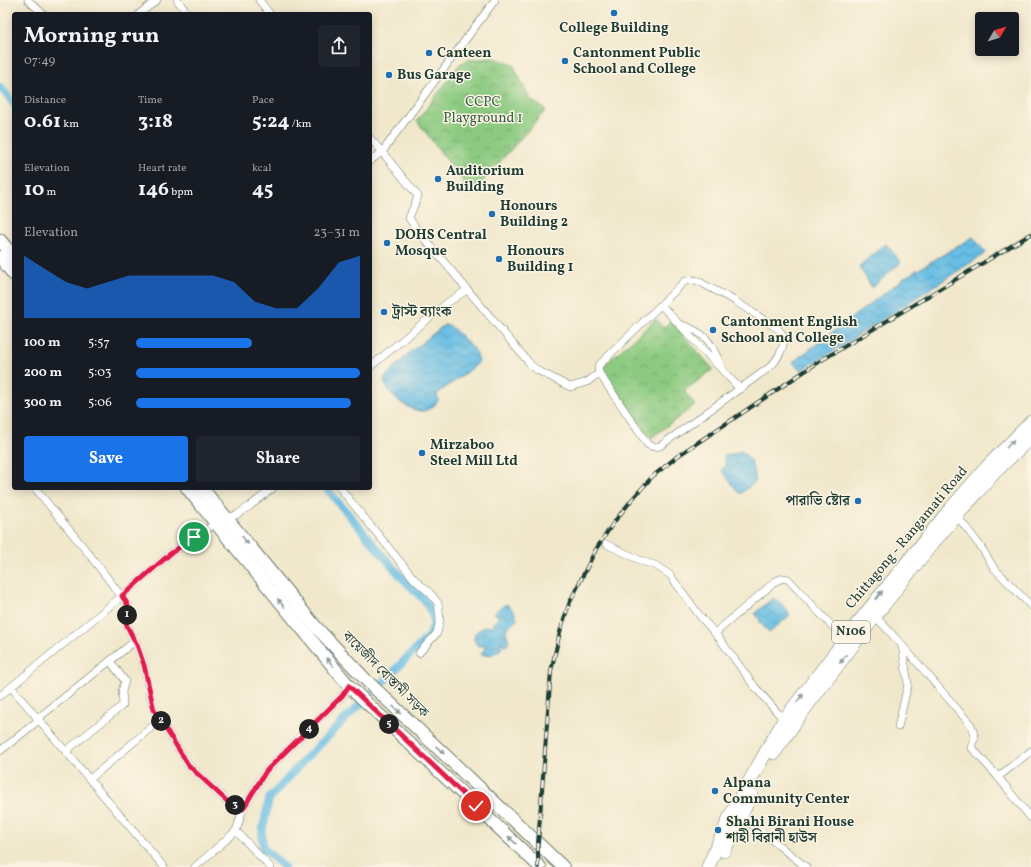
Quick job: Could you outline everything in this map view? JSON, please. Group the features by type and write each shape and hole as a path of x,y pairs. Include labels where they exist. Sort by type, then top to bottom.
{"highway":[{"name":"Chittagong - Rangamati Road","path":"708,867 731,814 784,720 846,638 947,513 986,468 1031,422"},
{"name":"Chittagong - Rangamati Road","path":"716,867 740,815 769,761 796,721 875,616 957,516 996,472 1029,443"}],"main road":[{"path":"0,240 12,255"},
{"path":"0,258 12,273"},
{"name":"বায়েজীদ বোস্তামী সড়ক","path":"189,490 215,524 352,688 540,867"},
{"name":"বায়েজীদ বোস্তামী সড়ক","path":"204,490 316,626 366,680 563,867"}],"street":[{"path":"28,0 41,12"},
{"path":"142,12 157,0"},
{"path":"177,0 186,12"},
{"path":"259,0 268,12"},
{"path":"372,160 382,152 495,0"},
{"path":"372,140 418,196 409,218 417,230 537,370 570,387 587,382 599,373"},
{"path":"696,280 722,296 735,301 778,329 783,334 784,339 777,359 770,367 660,446 654,447 648,445 599,373 599,364 685,281 696,280"},
{"path":"372,365 447,303 467,290"},
{"path":"661,304 740,388"},
{"path":"37,490 128,605 126,624 135,641 144,665 154,710 189,766 229,803 243,809"},
{"path":"0,696 122,596 170,554 215,524 238,514 270,490"},
{"path":"342,490 415,580 430,593 438,603 440,619 437,633 419,653"},
{"path":"957,516 981,547 994,568 1031,606"},
{"path":"606,544 644,562 655,565 670,575 755,687 784,720"},
{"path":"715,634 776,581 783,578 788,579 830,624 846,638"},
{"path":"875,616 971,725 975,737 971,747 998,777 1031,818"},
{"path":"0,751 135,641"},
{"path":"898,727 908,684 902,645"},
{"path":"66,751 123,705 122,691 125,681 110,661"},
{"path":"11,687 164,867"},
{"path":"195,867 236,831 243,809 266,771 352,688"},
{"path":"90,779 160,720"},
{"path":"998,777 1031,752"},
{"path":"740,815 806,867"},
{"path":"236,831 267,866"}],"green space":[{"name":"CCPC Playground 1","path":"494,58 513,65 530,99 546,110 472,193 417,121 460,64 468,60"},
{"path":"656,319 663,328 671,321 713,369 684,391 695,405 651,438 601,368"}],"water":[{"path":"973,237 986,253 800,371 793,362 907,276"},
{"path":"886,244 901,262 872,288 859,266"},
{"path":"444,325 449,325 467,342 475,352 479,361 476,365 437,394 438,401 429,409 422,411 410,408 392,395 385,383 384,378 408,354"},
{"path":"742,451 751,461 756,481 740,494 721,470 726,466 724,456"},
{"path":"773,598 783,605 790,615 769,633 759,621 760,620 755,613"},
{"path":"506,604 516,615 517,620 507,628 506,631 509,642 505,647 502,640 501,649 489,655 481,654 486,646 478,646 474,640 475,633 485,626 491,627 499,617 494,613"}],"waterway":[{"path":"0,87 12,102"},
{"path":"284,867 263,848 262,833 269,799 304,760 430,635 434,623 432,614 425,601 403,579 328,490"}],"railway":[{"path":"538,867 538,843 551,671 560,632 569,604 596,549 614,522 653,476 679,455 817,363 1031,234"}],"place":[{"name":"College Building","path":"614,13"},
{"name":"Canteen","path":"429,53"},
{"name":"Cantonment Public School and College","path":"565,61"},
{"name":"Bus Garage","path":"389,75"},
{"name":"Auditorium Building","path":"438,179"},
{"name":"Honours Building 2","path":"492,214"},
{"name":"DOHS Central Mosque","path":"387,243"},
{"name":"Honours Building 1","path":"499,259"},
{"name":"ট্রাস্ট ব্যাংক","path":"384,312"},
{"name":"Cantonment English School and College","path":"713,330"},
{"name":"Mirzaboo Steel Mill Ltd","path":"422,453"},
{"name":"পারাভি ষ্টোর","path":"858,501"},
{"name":"Alpana Community Center","path":"715,791"},
{"name":"Shahi Birani House শাহী বিরানী হাউস","path":"718,830"}],"route":[{"path":"194,537 170,554 122,596 128,605 126,624 137,645 144,665 154,710 189,766 229,803 243,809 266,771 342,696 349,686 476,806"}]}
